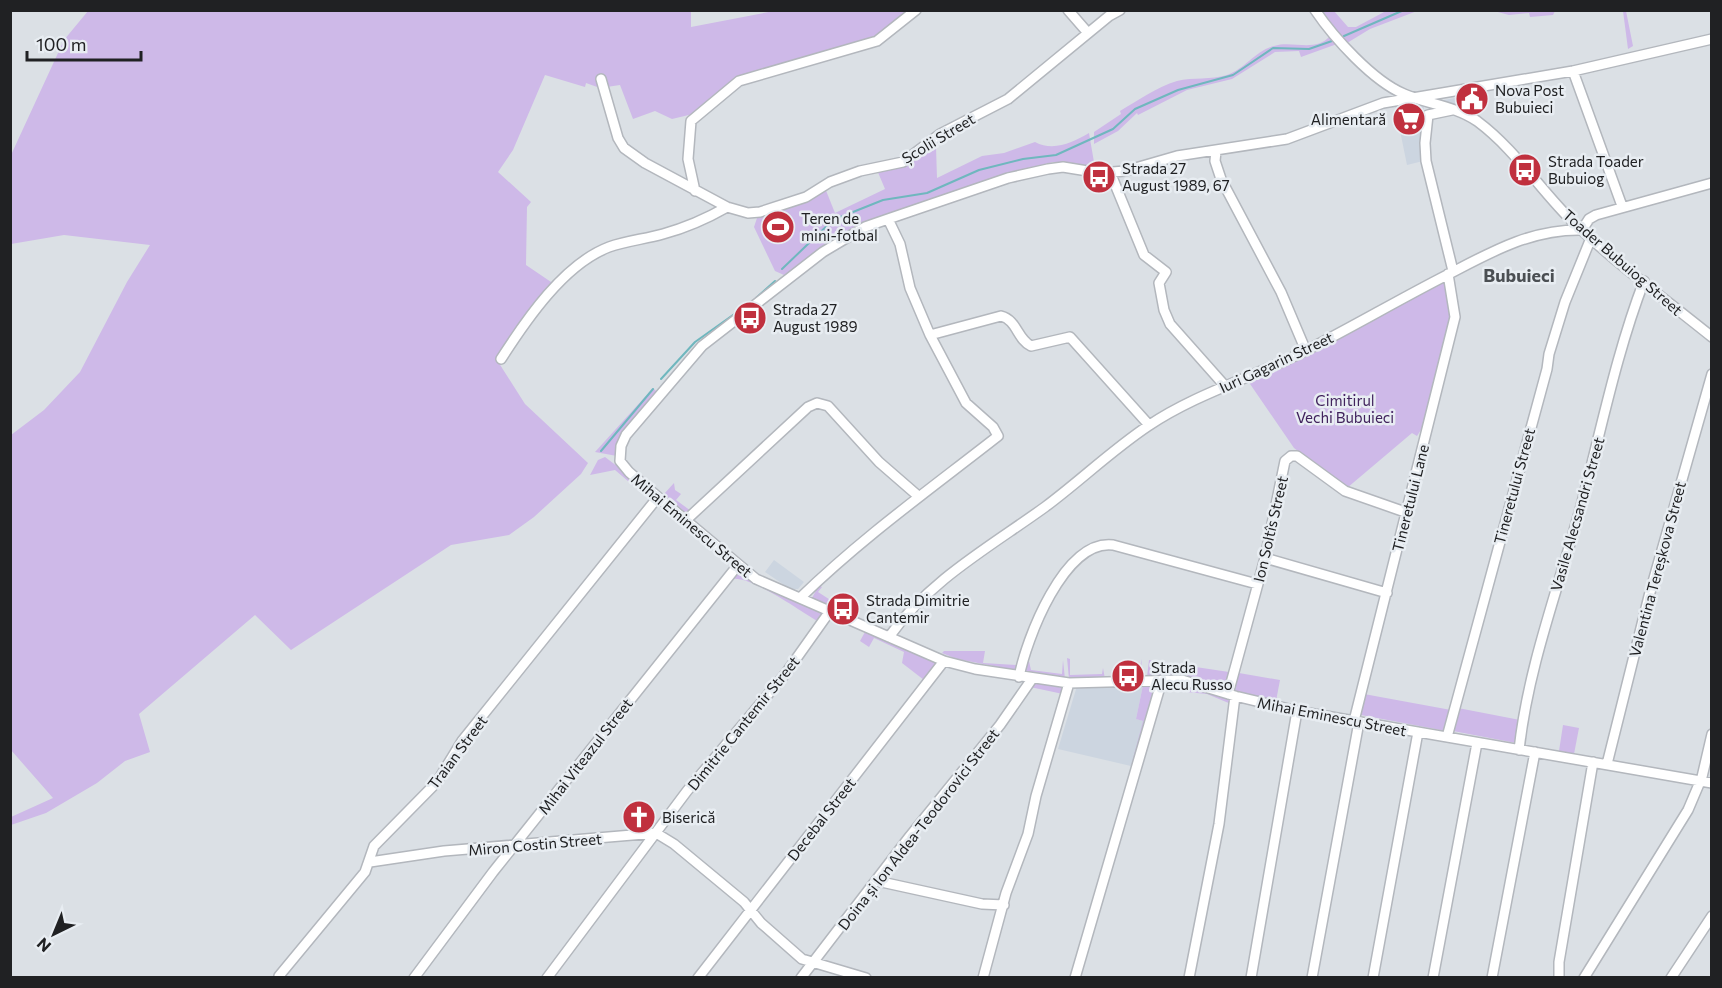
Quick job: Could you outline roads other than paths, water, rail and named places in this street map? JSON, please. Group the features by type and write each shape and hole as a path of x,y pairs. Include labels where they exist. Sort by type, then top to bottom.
{"street":[{"path":"695,191 688,159 692,121 727,90 739,81 877,40 916,10"},
{"path":"1068,10 1088,33"},
{"name":"Școlii Street","path":"601,79 618,138 624,148 695,191 727,207 748,213 779,208 806,197 830,182 860,171 903,162 940,134 1008,99 1088,33 1120,10"},
{"name":"Toader Bubuiog Street","path":"1315,10 1347,49 1392,87 1455,110 1477,122 1512,152 1582,230 1712,337"},
{"path":"800,598 849,552 917,495 998,436 993,428 966,403 930,335 910,288 900,244 888,219 1008,178 1047,169 1063,167 1110,172 1125,171 1177,156 1287,139 1383,103 1573,71 1712,39"},
{"path":"1573,71 1622,206"},
{"name":"Tineretului Lane","path":"1312,978 1357,721 1405,512 1455,316 1451,273 1426,161 1425,142 1428,115 1455,110"},
{"path":"1216,151 1215,161 1221,179 1281,292 1306,351"},
{"path":"1110,172 1144,255 1164,268 1166,272 1159,283 1170,324 1225,386"},
{"path":"1582,230 1589,219 1622,206 1712,183"},
{"path":"501,359 523,324 572,270 591,256 610,247 695,224 727,207"},
{"name":"Mihai Eminescu Street","path":"888,219 865,227 823,252 702,346 626,435 621,446 620,461 629,472 756,579 944,661 1019,677 1069,683 1162,680 1192,682 1232,695 1297,711 1712,783"},
{"name":"Iuri Gagarin Street","path":"889,637 904,616 942,582 1047,505 1149,425 1225,386 1306,351 1451,273 1525,237 1547,232 1582,230"},
{"name":"Tineretului Street","path":"1447,737 1547,369 1554,333 1591,238"},
{"name":"Vasile Alecsandri Street","path":"1519,750 1526,711 1556,591 1628,326 1644,281"},
{"path":"930,335 1001,316 1014,324 1025,343 1031,346 1070,337 1149,425"},
{"name":"Valentina Tereșkova Street","path":"1606,764 1649,596 1712,374"},
{"path":"685,521 808,407 822,403 828,406 879,462 917,495"},
{"name":"Ion Soltîs Street","path":"1189,978 1219,824 1232,695 1286,461 1291,456 1310,464 1345,491 1405,512"},
{"name":"Traian Street","path":"279,975 370,862 375,846 437,782 462,741 658,497"},
{"path":"1019,677 1027,643 1050,593 1077,561 1100,547 1113,545 1257,584"},
{"path":"1265,558 1387,593"},
{"name":"Mihai Viteazul Street","path":"414,978 493,872 517,845 738,565"},
{"name":"Dimitrie Cantemir Street","path":"547,978 687,791 786,673 830,611"},
{"name":"Decebal Street","path":"698,978 944,661"},
{"name":"Doina și Ion Aldea-Teodorovici Street","path":"801,978 1000,725 1032,679"},
{"path":"1075,978 1162,680"},
{"path":"983,978 1028,834 1036,796 1069,683"},
{"path":"1251,978 1297,711"},
{"path":"1373,978 1418,732"},
{"path":"1584,978 1688,810 1701,782 1712,734"},
{"path":"1433,978 1477,743"},
{"path":"1492,978 1535,752"},
{"path":"1559,978 1559,962 1593,762"},
{"path":"656,833 674,844 744,902 778,940 812,964 866,978"},
{"name":"Miron Costin Street","path":"370,862 444,851 656,833"},
{"path":"877,881 972,902 1004,905"},
{"path":"1671,978 1712,916"}],"waterway":[{"path":"1344,36 1404,10"},
{"path":"1511,10 1525,10"},
{"path":"782,269 833,220 883,200 927,193 979,170 1023,159 1056,155 1113,129 1135,109 1178,90 1233,75 1273,48 1309,49 1332,41"},
{"path":"756,298 775,281"},
{"path":"661,379 695,342 747,305"},
{"path":"601,451 653,389"}],"place":[{"name":"Nova Post Bubuieci","path":"1472,99"},
{"name":"Alimentară","path":"1409,119"},
{"name":"Strada Toader Bubuiog","path":"1525,170"},
{"name":"Strada 27 August 1989, 67","path":"1099,177"},
{"name":"Teren de mini-fotbal","path":"778,227"},
{"name":"Strada 27 August 1989","path":"750,318"},
{"name":"Strada Dimitrie Cantemir","path":"843,609"},
{"name":"Strada Alecu Russo","path":"1128,676"},
{"name":"Biserică","path":"639,817"}],"district":[{"name":"Bubuieci","path":"1519,275"}],"park label":[{"name":"Cimitirul Vechi Bubuieci","path":"1345,408"}]}
